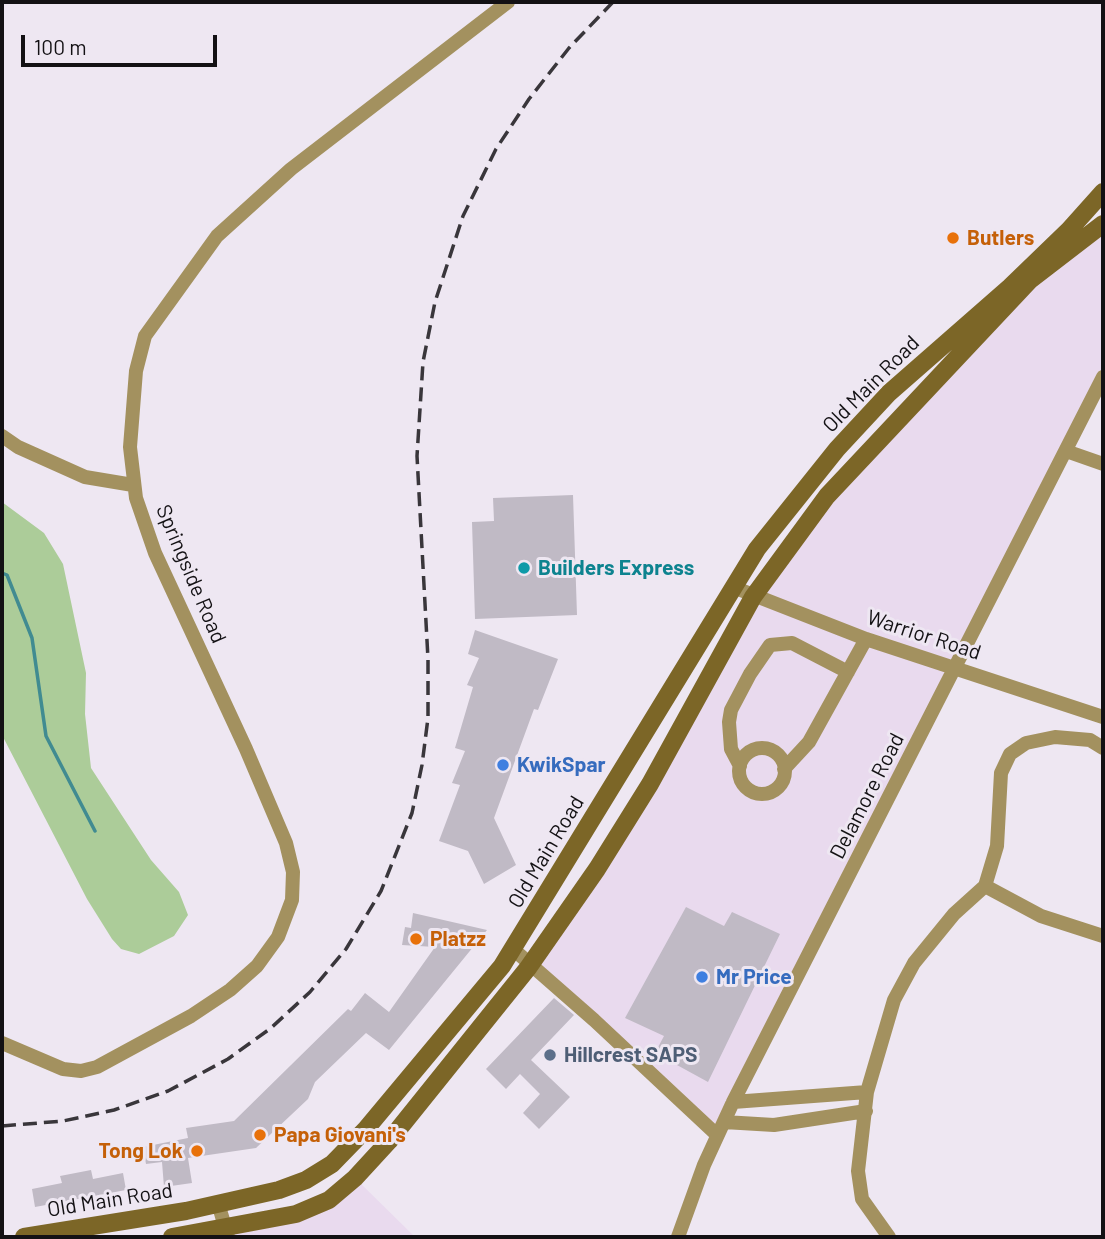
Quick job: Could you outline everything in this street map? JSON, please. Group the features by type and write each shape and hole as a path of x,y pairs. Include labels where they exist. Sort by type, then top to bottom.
{"main road":[{"name":"Old Main Road","path":"24,1237 218,1203 286,1188 332,1164 366,1129 513,949 757,549 821,469 890,393 1010,287 1069,230 1103,192"},
{"name":"Old Main Road","path":"172,1237 228,1233 296,1213 329,1199 355,1178 389,1141 531,964 620,836 753,597 827,496 1030,280 1103,224"}],"street":[{"name":"Springside Road","path":"2,1043 45,1064 71,1071 111,1061 191,1016 230,990 269,952 278,937 292,900 293,872 286,843 246,749 155,553 133,485 131,409 145,336 217,236 291,169 508,2"},
{"name":"Delamore Road","path":"678,1237 733,1102 957,668 1103,377"},
{"path":"2,436 18,447 85,477 133,485"},
{"path":"1066,451 1103,464"},
{"name":"Warrior Road","path":"733,587 866,639 1103,717"},
{"path":"848,672 792,643 770,645 731,709 731,749 740,765 744,784 760,793 778,787 785,769 810,742 866,639"},
{"path":"889,1237 862,1199 858,1182 867,1092 887,1018 914,963 954,915 985,886 997,846 1001,773 1010,754 1026,743 1055,737 1090,740 1103,748"},
{"path":"740,765 751,750 764,748 776,752 785,769"},
{"path":"985,886 1041,916 1103,936"},
{"path":"513,949 721,1128 774,1125 866,1111"},
{"path":"733,1102 867,1092"},
{"path":"218,1203 228,1233"}],"shaded area":[{"path":"1103,224 1103,377 717,1135 531,964 772,569 1030,280"},
{"path":"355,1178 415,1237 172,1237 296,1214"}],"green space":[{"path":"2,502 44,533 63,564 86,673 85,714 91,768 151,860 179,892 188,915 174,936 139,954 121,949 112,939 87,899 2,735"}],"building":[{"name":"Builders Express","path":"573,495 577,615 475,619 472,522 494,521 493,498"},
{"path":"475,630 558,659 538,710 534,709 494,818 516,865 484,884 468,851 439,841 460,785 452,783 465,751 455,748 473,687 467,685 479,658 468,654"},
{"path":"686,907 724,926 732,912 780,934 708,1082 655,1053 664,1036 625,1018"},
{"path":"413,913 487,930 389,1050 366,1033 315,1082 308,1099 256,1148 188,1158 192,1183 164,1187 162,1162 146,1164 143,1147 188,1138 186,1128 234,1121 348,1009 351,1011 365,993 389,1012 435,947 402,945 405,927 411,928"},
{"path":"554,998 574,1015 531,1060 570,1097 539,1129 523,1113 540,1094 520,1074 506,1089 486,1069"},
{"path":"91,1170 93,1179 123,1173 126,1190 35,1207 32,1189 62,1183 60,1176"}],"waterway":[{"path":"2,573 7,575 32,638 46,736 95,831"}],"railway":[{"path":"2,1126 63,1121 114,1110 168,1091 228,1059 271,1028 310,992 346,949 381,891 412,813 428,718 428,659 417,456 423,362 435,302 463,216 496,149 529,99 569,48 613,2"}],"place":[{"name":"Butlers","path":"953,238"},
{"name":"Builders Express","path":"524,568"},
{"name":"KwikSpar","path":"503,765"},
{"name":"Platzz","path":"416,939"},
{"name":"Mr Price","path":"702,977"},
{"name":"Hillcrest SAPS","path":"550,1055"},
{"name":"Papa Giovani's","path":"260,1135"},
{"name":"Tong Lok","path":"197,1151"}]}
